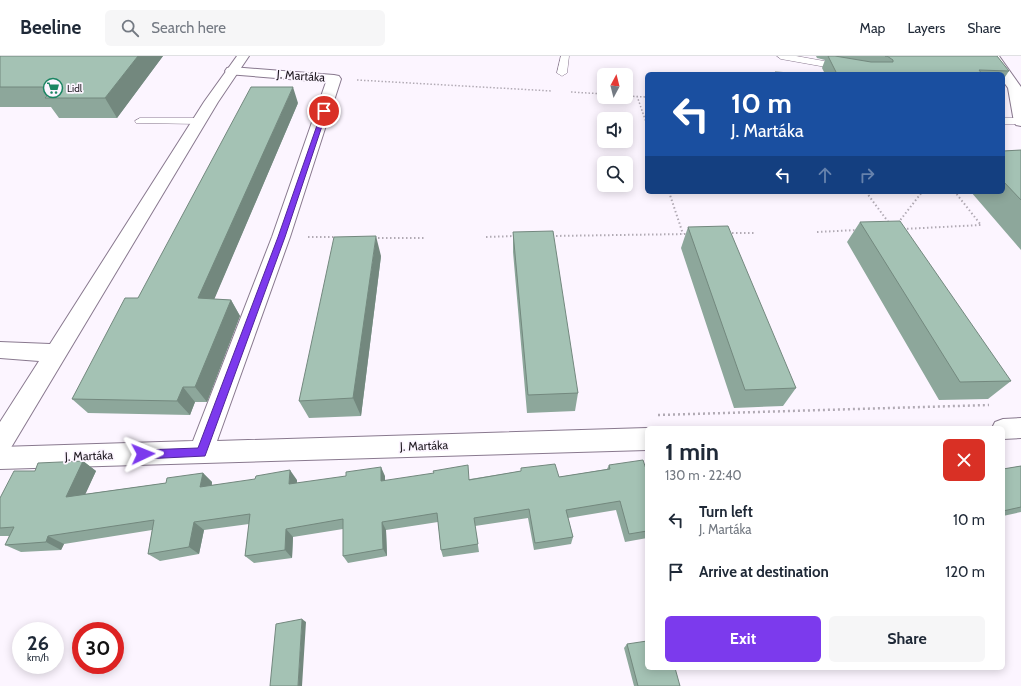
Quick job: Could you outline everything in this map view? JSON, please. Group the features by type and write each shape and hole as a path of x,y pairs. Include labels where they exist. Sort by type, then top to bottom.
{"street":[{"path":"0,443 200,120 243,56"},
{"path":"992,56 1004,72"},
{"name":"J. Martáka","path":"201,452 281,237 334,79 232,71"},
{"path":"1005,74 1015,88 1021,122"},
{"path":"0,350 56,353"},
{"path":"1005,429 1021,428"},
{"name":"J. Martáka","path":"0,458 645,439"}],"lane":[{"path":"562,73 565,56"},
{"path":"780,56 869,72"},
{"path":"140,121 200,120"},
{"path":"1005,121 1021,122"}],"path":[{"path":"334,79 387,80 558,91"},
{"path":"565,92 597,94"},
{"path":"633,96 645,97"},
{"path":"637,96 645,119"},
{"path":"670,194 683,234"},
{"path":"867,194 893,229"},
{"path":"898,223 920,194"},
{"path":"900,229 982,225 957,194"},
{"path":"817,232 863,230"},
{"path":"727,233 756,233"},
{"path":"549,236 690,234"},
{"path":"486,237 518,236"},
{"path":"281,237 337,237"},
{"path":"368,238 424,238"}],"building":[{"path":"0,56 138,56 105,98 45,98 55,87 0,87"},
{"path":"828,56 871,62 893,62 893,60 887,56 997,56 1009,71 979,70 980,72 836,72"},
{"path":"251,87 293,87 198,298 231,300 195,387 183,387 177,401 72,399 125,298 138,298"},
{"path":"1021,150 1021,200 1005,183 1005,151"},
{"path":"900,221 1011,381 960,382 860,222"},
{"path":"728,226 796,388 745,390 688,227"},
{"path":"553,231 578,393 528,395 513,232"},
{"path":"376,236 353,398 299,401 334,237"},
{"path":"643,460 645,466 645,531 629,534 620,501 566,510 573,537 535,543 529,509 474,518 478,544 441,550 437,513 382,522 383,549 343,556 343,519 286,529 285,550 245,556 250,514 194,522 189,547 148,554 154,520 48,536 46,542 5,545 14,527 0,528 0,498 14,471 35,471 38,463 83,461 66,497 166,483 167,478 203,473 200,487 255,479 256,476 290,470 289,484 346,476 346,472 381,467 381,481 434,473 433,471 468,465 469,480 521,471 521,468 555,464 559,477 610,469 609,465"},
{"path":"1021,466 1021,507 1005,511 1005,469"},
{"path":"302,619 298,686 270,686 276,624"},
{"path":"645,641 645,670 676,670 680,686 638,686 627,644"}],"place":[{"name":"Lidl","path":"53,88"}],"route":[{"path":"143,454 201,452 281,237 324,111"}]}
